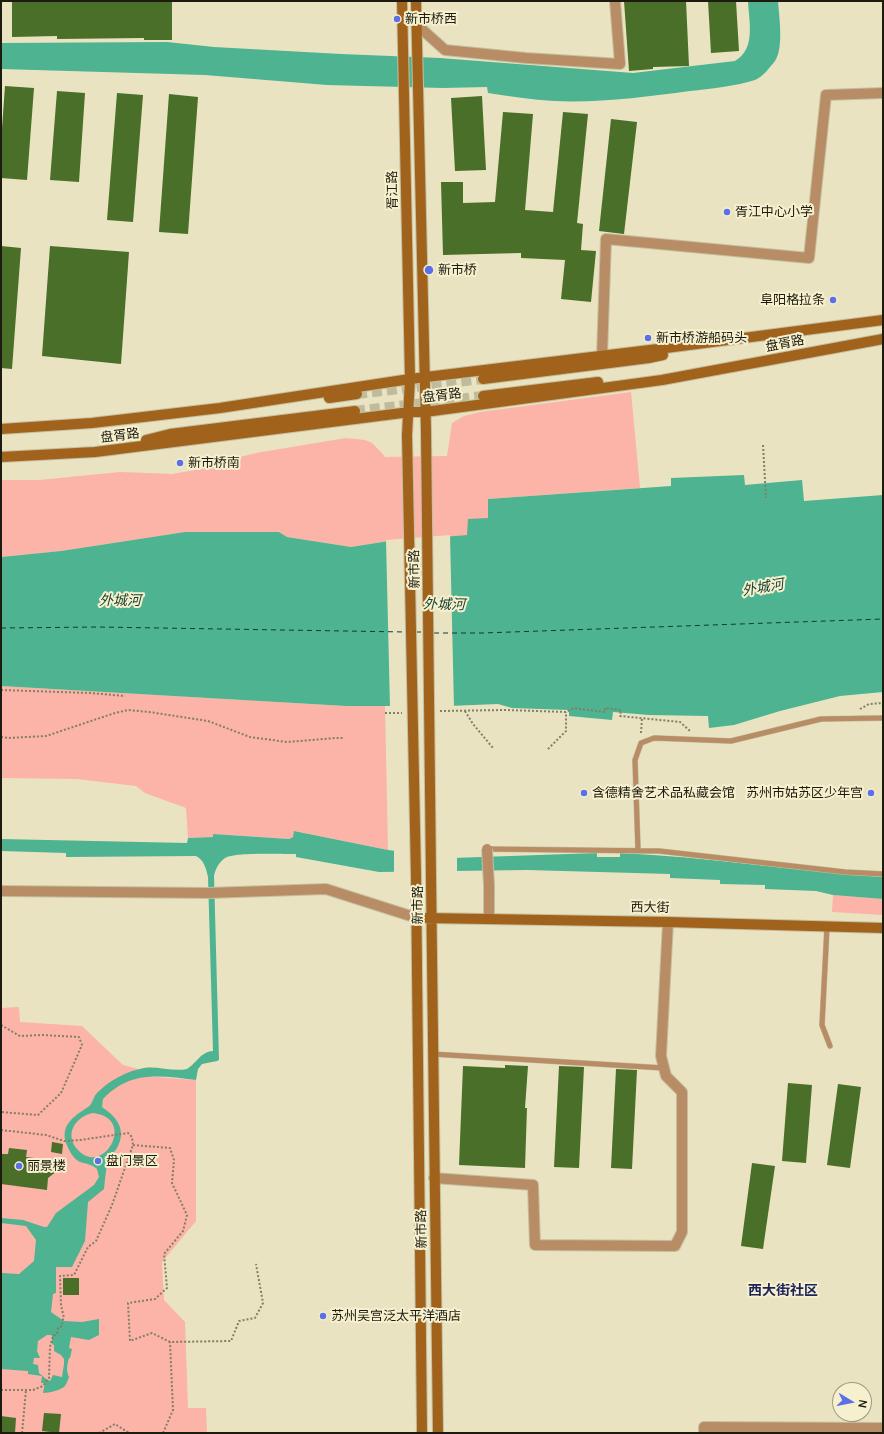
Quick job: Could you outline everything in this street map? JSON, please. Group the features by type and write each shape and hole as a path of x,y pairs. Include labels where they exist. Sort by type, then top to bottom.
{"main road":[{"name":"胥江路","path":"402,1 410,379"},
{"name":"胥江路","path":"416,1 424,377"},
{"name":"盘胥路","path":"1,429 92,423 220,408 424,377 883,320"},
{"path":"483,378 648,358 735,339"},
{"name":"盘胥路","path":"1,457 95,452 410,412 425,412 662,380 883,339"},
{"path":"483,396 738,366"},
{"name":"新市路","path":"424,377 426,431 432,1054 438,1433"},
{"name":"新市路","path":"410,379 408,435 417,918 422,1433"},
{"path":"92,423 162,420 357,394"},
{"path":"95,452 170,434 355,411"},
{"name":"西大街","path":"417,918 668,922 883,928"}],"street":[{"path":"416,24 445,50 526,58 620,64 615,1"},
{"path":"602,356 606,239 809,258 826,95 883,93"},
{"path":"487,848 489,919"},
{"path":"1,891 208,893 326,888 417,918"},
{"path":"434,1178 533,1185 535,1245 674,1246 682,1232 682,1092 666,1076 661,1056 668,922"},
{"path":"704,1433 704,1426 883,1428"}],"lane":[{"path":"638,850 635,760 641,743 654,738 731,741 821,719 883,718"},
{"path":"487,848 666,851 845,872 883,874"},
{"path":"827,927 822,1025 830,1046"},
{"path":"432,1054 664,1068"}],"path":[{"path":"763,446 766,498"},
{"path":"1,690 90,693 125,696"},
{"path":"437,711 506,710 566,712 574,708 605,712 605,708 621,710 620,716 680,722 700,740"},
{"path":"1,737 46,736 114,713 128,710 208,721 250,737 286,742 344,738"},
{"path":"465,711 473,724 493,748"},
{"path":"385,713 407,712"},
{"path":"548,749 566,732 566,712"},
{"path":"641,743 642,718"},
{"path":"1,1025 20,1036 42,1035 79,1037 82,1045 61,1093 38,1115 1,1112"},
{"path":"1,1130 46,1135 64,1141 128,1133 132,1137 133,1145 112,1205 102,1224 96,1241 88,1247 74,1275 60,1276 61,1305 64,1318 62,1321 62,1326 58,1328 57,1334 53,1336 51,1343 49,1378 43,1386 33,1390 1,1390"},
{"path":"133,1145 170,1148 174,1160 172,1183 187,1215 183,1230 164,1254 167,1288 155,1298 128,1303 130,1341 152,1333 170,1342 231,1340 239,1321 254,1318 263,1303 256,1264"},
{"path":"163,1433 173,1410 170,1342"},
{"path":"22,1433 26,1390"},
{"path":"99,1433 115,1424 129,1433"}],"shaded area":[{"path":"631,392 640,488 488,499 488,518 467,535 389,541 351,547 287,537 279,532 185,532 61,551 1,557 1,480 39,480 120,472 172,474 201,469 212,464 256,453 346,438 365,440 372,443 385,457 447,456 452,423 464,416 480,412"},
{"path":"1,686 346,706 385,706 388,850 295,831 293,837 289,839 213,834 213,837 188,838 186,808 145,793 136,786 77,779 1,778"},
{"path":"833,895 883,899 883,915 832,912"},
{"name":"盘门景区","path":"19,1007 20,1022 82,1026 123,1065 138,1069 145,1076 196,1080 196,1221 162,1262 164,1300 185,1322 188,1408 206,1408 207,1433 1,1433 1,1008"}],"water":[{"path":"748,1 778,1 780,40 778,55 775,61 761,77 748,82 723,87 622,99 571,101 521,98 488,93 487,87 443,88 327,85 205,75 1,69 1,43 167,42 214,47 440,58 633,73 735,61 742,56 749,42 750,26"},
{"name":"外城河","path":"744,475 745,485 802,480 804,501 883,495 883,692 840,696 780,711 734,725 709,728 708,716 649,715 613,712 612,720 569,716 569,710 512,708 498,704 448,706 346,706 1,686 1,557 61,551 185,532 279,532 287,537 351,547 389,541 467,535 468,519 488,518 488,499 671,486 671,478"},
{"path":"294,831 388,850 453,858 597,853 597,857 620,857 620,853 883,877 883,899 833,895 816,891 765,889 765,885 720,884 720,880 670,878 670,874 527,870 379,872 296,857 296,854 248,854 225,858 218,866 214,876 219,1060 202,1064 198,1069 196,1080 170,1077 146,1077 135,1079 124,1083 103,1099 102,1107 112,1115 119,1124 121,1130 120,1141 108,1161 104,1189 88,1202 85,1241 72,1267 56,1267 56,1293 53,1294 51,1312 64,1321 82,1322 99,1319 99,1335 89,1340 71,1337 69,1348 72,1349 67,1370 69,1377 66,1384 60,1389 43,1393 45,1383 41,1383 42,1376 28,1374 28,1371 1,1369 1,1273 19,1274 34,1261 36,1240 26,1226 1,1223 1,1218 23,1220 47,1227 56,1213 94,1185 99,1177 97,1169 91,1165 78,1161 73,1157 66,1143 65,1130 70,1121 90,1106 96,1094 108,1084 131,1071 138,1069 187,1069 205,1053 213,1051 208,877 203,862 196,856 66,857 66,853 1,851 1,839 187,843 188,838 213,837 213,834 289,839 293,837","holes":["93,1113 106,1117 113,1125 115,1134 112,1144 105,1152 97,1157 87,1156 77,1149 73,1143 72,1137 72,1132 77,1122","47,1335 51,1335 52,1337 54,1351 61,1355 64,1359 62,1377 53,1375 50,1381 39,1373 38,1365 33,1364 34,1358 40,1358 37,1351 38,1341"]}],"pier":[{"path":"450,535 454,708 390,708 386,540"},
{"path":"394,848 457,855 457,873 394,874"}],"building":[{"path":"12,1 172,1 172,40 144,40 144,38 57,39 57,36 12,37"},
{"path":"624,1 686,1 689,66 653,67 653,69 629,71"},
{"path":"708,1 736,1 739,51 711,53"},
{"path":"5,86 34,88 27,180 1,178 1,142"},
{"path":"57,91 85,93 79,182 50,180"},
{"path":"117,93 143,95 133,222 107,220"},
{"path":"169,94 198,97 188,234 159,232"},
{"path":"482,96 486,170 455,171 451,98"},
{"path":"503,112 533,114 525,210 553,212 563,112 588,114 577,223 583,224 581,250 596,251 591,302 561,299 565,260 521,258 521,253 443,255 441,182 463,182 463,203 495,202"},
{"path":"611,119 637,122 624,234 599,231"},
{"path":"1,246 21,248 12,369 1,368"},
{"path":"50,246 129,252 121,364 42,356"},
{"path":"505,1065 528,1066 525,1108 527,1108 525,1168 459,1165 463,1066 505,1068"},
{"path":"559,1066 584,1067 579,1168 554,1167"},
{"path":"616,1069 637,1070 632,1169 611,1168"},
{"path":"788,1083 812,1085 806,1163 782,1161"},
{"path":"838,1084 861,1087 850,1168 827,1165"},
{"path":"52,1142 63,1144 62,1154 51,1152"},
{"name":"丽景楼","path":"9,1148 27,1150 26,1157 58,1161 57,1171 48,1178 47,1190 1,1184 1,1154 8,1154"},
{"path":"752,1163 775,1166 763,1249 741,1246"},
{"path":"63,1278 79,1278 79,1295 63,1295"},
{"path":"44,1413 61,1414 59,1433 42,1431"},
{"path":"1,1416 16,1418 15,1433 1,1433"}],"ferry route":[{"path":"434,633 483,633 883,619"},
{"path":"1,628 98,627 406,632"},
{"path":"416,632 424,632"}],"tunnel":[{"path":"357,394 483,379"},
{"path":"355,411 483,396"}],"place":[{"name":"新市桥西","path":"397,19"},
{"name":"胥江中心小学","path":"727,212"},
{"name":"新市桥","path":"429,270"},
{"name":"阜阳格拉条","path":"833,300"},
{"name":"新市桥游船码头","path":"648,338"},
{"name":"新市桥南","path":"180,463"},
{"name":"含德精舍艺术品私藏会馆","path":"584,793"},
{"name":"苏州市姑苏区少年宫","path":"871,793"},
{"name":"盘门景区","path":"98,1161"},
{"name":"丽景楼","path":"19,1166"},
{"name":"苏州吴宫泛太平洋酒店","path":"323,1316"}],"district":[{"name":"西大街社区","path":"783,1291"}]}
